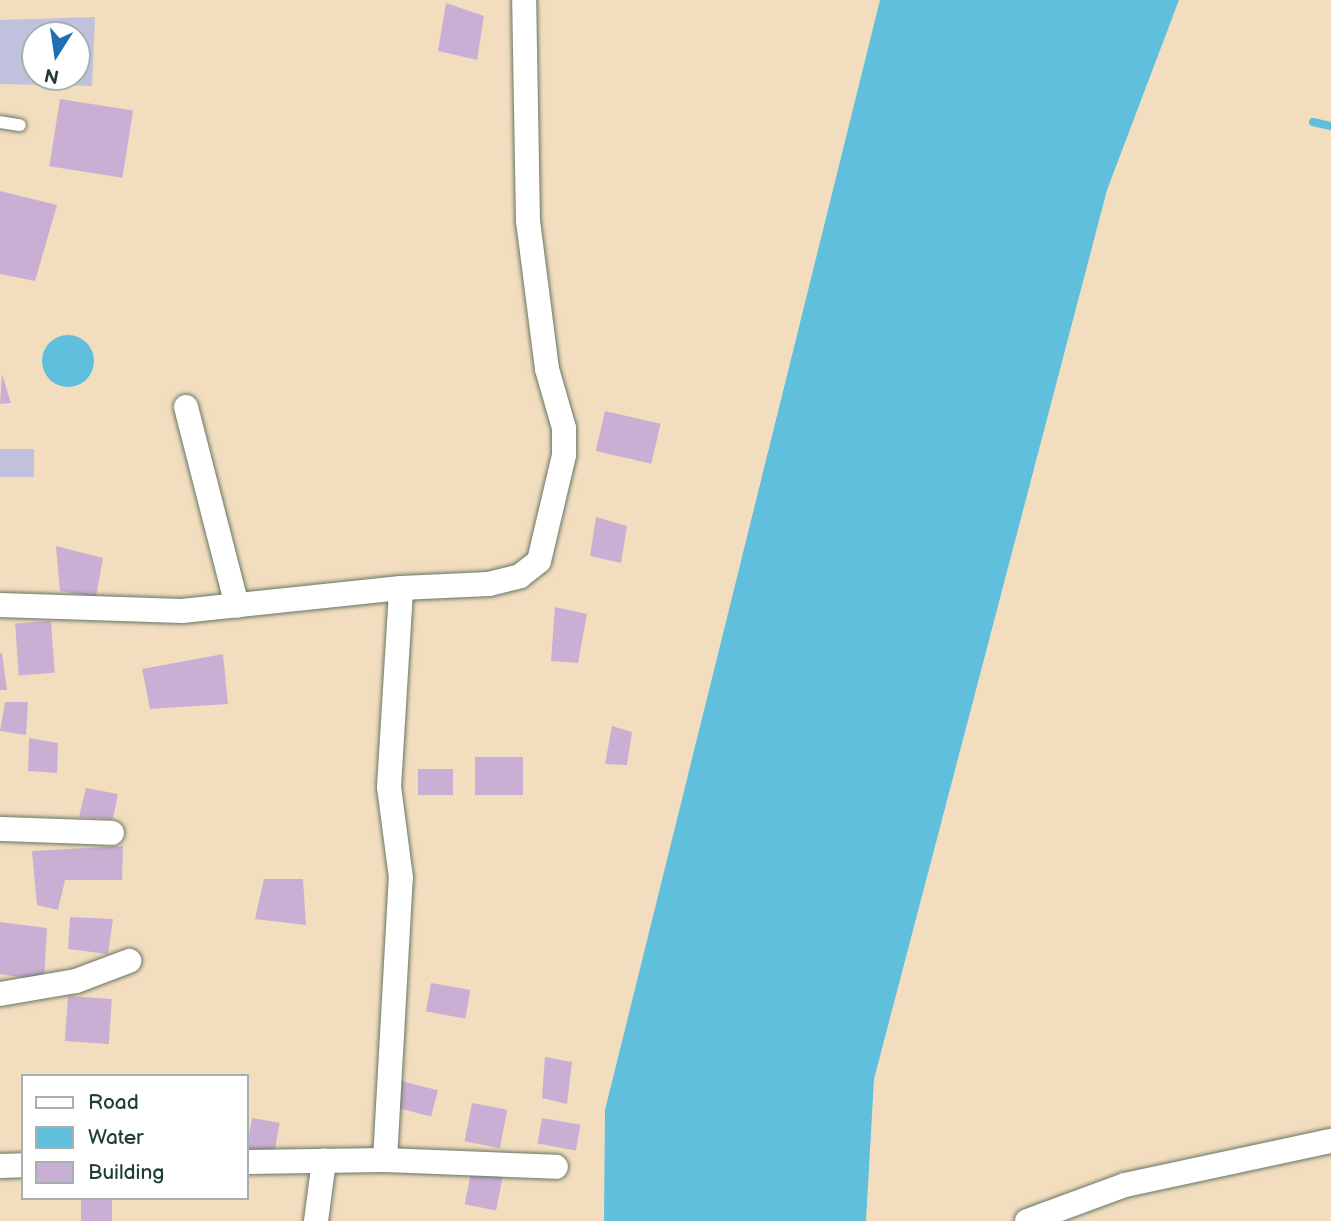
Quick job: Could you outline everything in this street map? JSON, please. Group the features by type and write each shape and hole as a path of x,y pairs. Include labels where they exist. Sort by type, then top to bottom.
{"street":[{"path":"0,606 183,611 401,588 489,584 520,576 539,561 546,543 564,454 564,428 547,369 527,221 524,0"},
{"path":"186,407 237,606"},
{"path":"385,1160 401,878 389,787 401,588"},
{"path":"0,829 112,833"},
{"path":"0,994 76,981 129,961"},
{"path":"1027,1221 1125,1185 1331,1141"},
{"path":"248,1162 385,1160 556,1167"},
{"path":"316,1221 324,1161"},
{"path":"0,1166 21,1165"}],"lane":[{"path":"0,122 20,125"}],"shaded area":[{"path":"95,17 92,86 91,21 21,21 21,84 0,84 0,20"},
{"path":"0,449 34,449 34,477 0,477"}],"water":[{"path":"880,0 1179,0 1107,190 874,1079 866,1221 604,1221 605,1110"},
{"path":"68,335 78,337 86,343 92,351 92,371 86,379 78,385 68,387 58,385 50,379 44,371 42,361 44,351 50,343 58,337"}],"building":[{"path":"446,3 484,16 477,60 438,51"},
{"path":"60,99 133,111 122,178 49,166"},
{"path":"0,191 57,205 35,281 0,274"},
{"path":"2,374 11,403 0,404"},
{"path":"605,411 661,424 651,464 596,451"},
{"path":"596,517 627,526 621,563 590,556"},
{"path":"56,546 103,558 96,597 60,591"},
{"path":"555,607 587,614 578,663 551,661"},
{"path":"51,621 55,673 19,675 15,624"},
{"path":"2,653 7,690 0,690"},
{"path":"223,654 228,704 150,709 142,669"},
{"path":"5,702 28,702 26,735 0,731"},
{"path":"612,726 632,732 627,765 605,764"},
{"path":"29,738 58,743 57,773 28,771"},
{"path":"475,757 523,757 523,795 475,795"},
{"path":"418,769 453,769 453,795 418,795"},
{"path":"86,788 118,794 113,819 79,817"},
{"path":"123,846 122,880 65,880 58,910 37,905 32,851"},
{"path":"264,879 303,879 306,925 255,919"},
{"path":"70,917 113,919 108,954 68,949"},
{"path":"0,922 47,928 44,981 0,974"},
{"path":"431,983 470,990 465,1019 426,1012"},
{"path":"68,996 112,999 109,1044 65,1041"},
{"path":"545,1057 572,1062 567,1104 542,1098"},
{"path":"401,1081 438,1090 431,1116 394,1107"},
{"path":"472,1103 507,1110 500,1148 465,1141"},
{"path":"252,1118 280,1123 274,1154 248,1150"},
{"path":"542,1118 580,1125 576,1150 537,1144"},
{"path":"472,1167 503,1173 496,1210 465,1204"},
{"path":"81,1200 112,1200 112,1221 81,1221"}],"waterway":[{"path":"1313,122 1331,126"}]}
